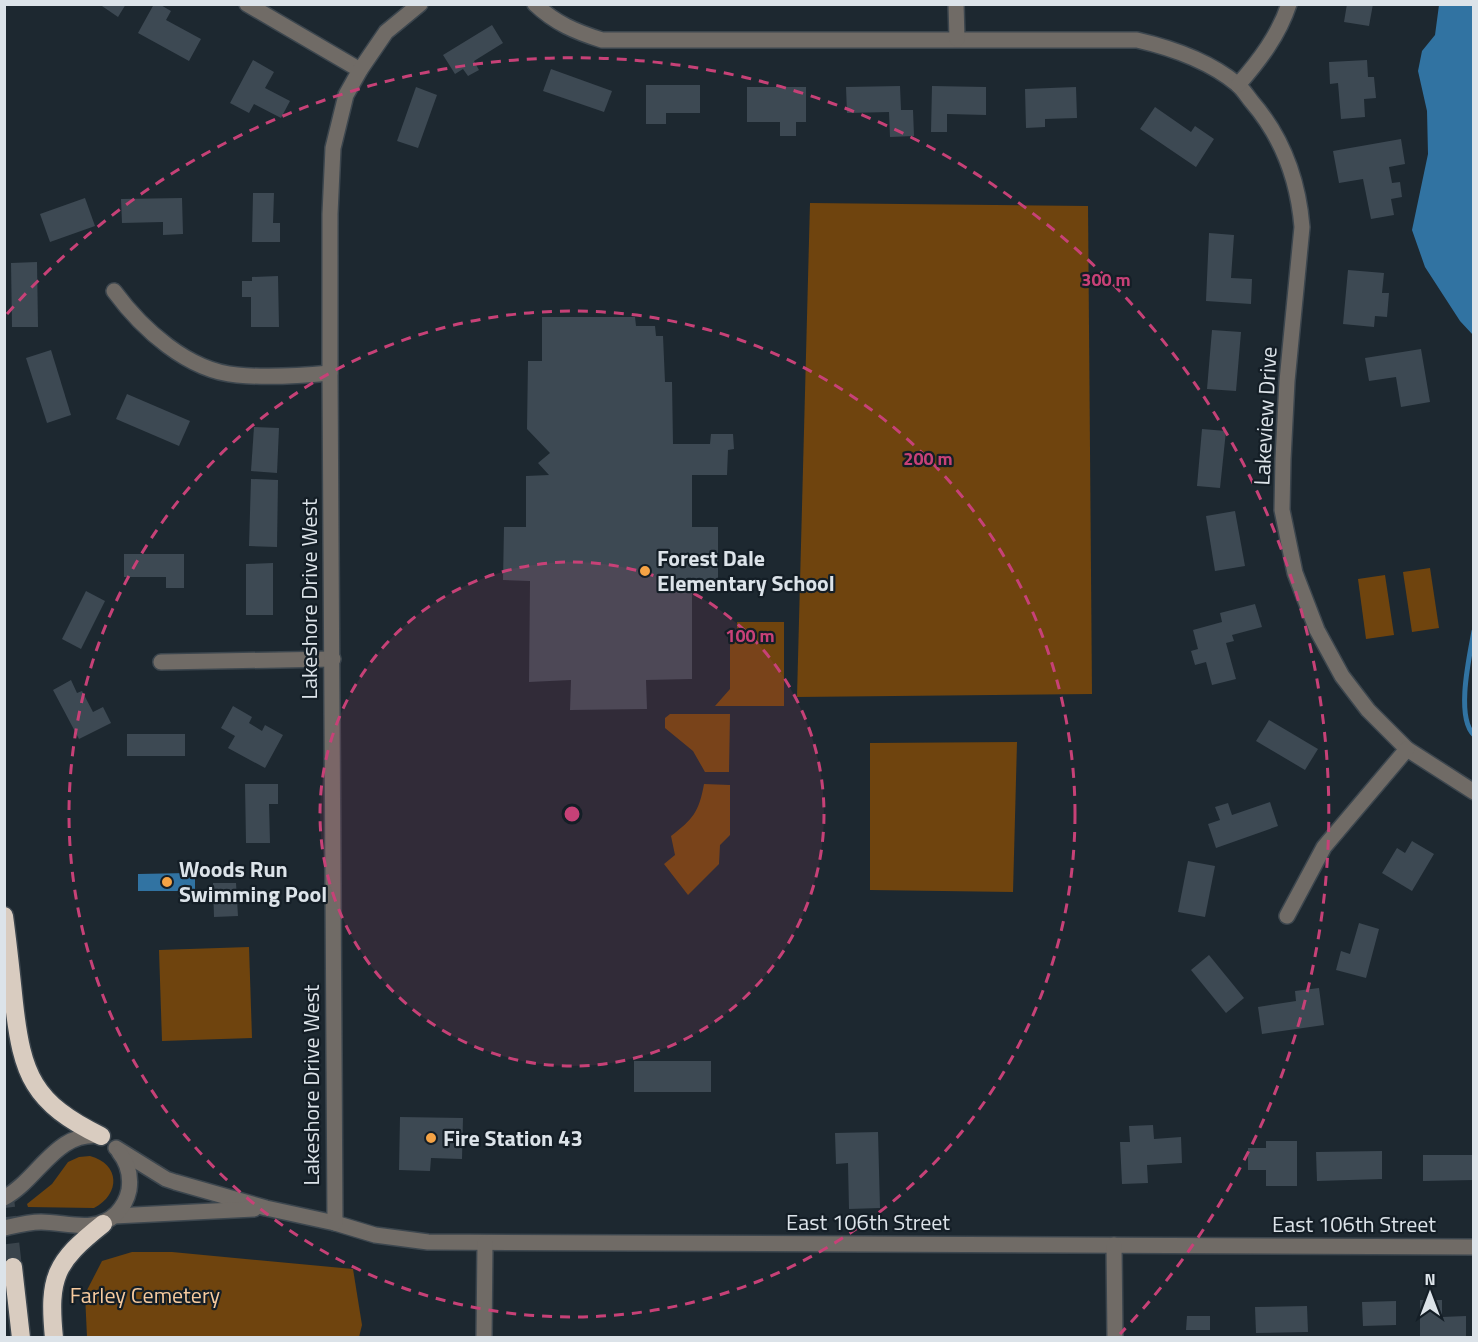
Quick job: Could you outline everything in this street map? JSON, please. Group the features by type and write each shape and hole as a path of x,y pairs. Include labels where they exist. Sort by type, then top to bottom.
{"highway":[{"path":"4,916 19,1043 26,1068 51,1105 78,1125 101,1136"},
{"path":"54,1338 52,1294 59,1269 76,1246 108,1220"},
{"path":"13,1268 21,1338"}],"street":[{"path":"247,4 360,70"},
{"name":"Lakeshore Drive West","path":"334,1223 330,373 330,214 333,148 346,95 360,70 386,32 420,4"},
{"name":"Lakeview Drive","path":"535,4 551,19 577,33 602,40 1137,40 1160,45 1204,63 1238,85 1275,133 1289,162 1300,205 1302,227 1287,381 1282,510 1295,573 1317,630 1342,676 1368,710 1407,748 1473,792"},
{"path":"956,4 957,39"},
{"path":"1238,85 1255,65 1284,22 1290,4"},
{"path":"114,291 131,315 154,336 201,366 235,375 280,376 330,373"},
{"path":"161,662 333,659"},
{"path":"1287,916 1324,847 1407,748"},
{"path":"4,1198 23,1185 60,1146 69,1140 86,1135 101,1136"},
{"name":"East 106th Street","path":"101,1136 166,1179 266,1208 375,1235 428,1242 1473,1247"},
{"path":"108,1220 127,1198 130,1178 125,1159 116,1148"},
{"name":"East 106th Street","path":"4,1228 41,1222 76,1226 108,1220 266,1208"},
{"path":"484,1338 485,1243"},
{"path":"1114,1245 1114,1338"}],"green space":[{"path":"810,203 1088,206 1092,694 797,697"},
{"path":"1430,568 1439,628 1412,632 1403,572"},
{"path":"1385,575 1394,635 1366,639 1358,579"},
{"path":"737,622 784,622 784,706 715,706 730,689 730,642 737,635"},
{"path":"670,714 730,714 729,772 705,772 693,751 665,728 665,718"},
{"path":"1017,742 1013,892 870,890 870,743"},
{"path":"704,784 730,785 730,835 720,845 719,864 688,895 664,864 675,855 671,836 694,814 700,802"},
{"path":"249,947 252,1038 162,1041 159,950"},
{"path":"90,1156 100,1160 112,1172 113,1188 103,1202 94,1208 28,1207 27,1204 52,1184 68,1162 79,1157"},
{"name":"Farley Cemetery","path":"132,1252 172,1252 353,1269 362,1325 359,1337 87,1337 85,1294 102,1261"}],"water":[{"path":"1439,5 1473,5 1473,335 1460,321 1425,267 1412,230 1428,154 1427,111 1418,71 1422,51 1435,35"},
{"name":"Woods Run Swimming Pool","path":"189,869 195,869 195,894 190,895 189,891 138,891 138,874 188,873"}],"building":[{"path":"99,4 126,4 118,17"},
{"path":"154,4 159,4 171,11 166,20 201,39 189,61 138,33"},
{"path":"1347,4 1373,4 1369,26 1344,22"},
{"path":"492,25 503,43 474,61 479,70 468,76 463,69 455,74 443,55"},
{"path":"253,60 274,72 265,88 290,101 281,118 254,104 249,113 230,103"},
{"path":"1367,60 1368,77 1374,77 1376,98 1364,99 1365,117 1341,119 1338,83 1330,84 1329,62"},
{"path":"551,69 612,91 604,112 543,91"},
{"path":"646,85 700,85 700,113 666,113 666,124 646,124"},
{"path":"900,86 901,110 913,110 914,136 890,137 889,112 847,113 846,87"},
{"path":"932,86 986,87 986,115 947,114 947,132 931,132"},
{"path":"416,87 437,95 418,148 397,141"},
{"path":"747,87 806,87 806,122 796,122 796,136 780,136 780,122 747,122"},
{"path":"1076,87 1077,118 1045,119 1045,127 1026,128 1025,89"},
{"path":"1155,107 1191,132 1195,126 1214,139 1196,167 1140,129"},
{"path":"1401,139 1405,164 1389,167 1392,183 1400,182 1402,197 1391,199 1394,215 1371,219 1363,179 1339,183 1333,151"},
{"path":"253,193 274,193 273,223 280,223 280,242 252,242"},
{"path":"85,198 95,226 50,242 40,214"},
{"path":"182,198 183,234 163,235 163,222 122,223 121,199"},
{"path":"1209,233 1234,235 1231,278 1252,279 1251,304 1206,301"},
{"path":"37,262 38,327 12,327 11,263"},
{"path":"1348,270 1384,273 1382,293 1389,293 1387,317 1375,316 1374,327 1343,324"},
{"path":"278,276 279,327 251,327 251,297 242,297 242,281 252,281 252,277"},
{"path":"542,317 635,317 636,326 655,326 656,336 663,336 665,382 672,382 673,444 710,444 711,434 733,434 734,449 728,450 727,475 692,475 692,527 718,527 718,580 692,581 692,679 646,680 647,709 570,710 571,680 529,682 530,581 503,580 504,527 526,527 526,476 549,475 538,463 550,453 527,429 528,361 542,361"},
{"path":"1212,330 1241,332 1236,391 1207,389"},
{"path":"1421,349 1430,402 1401,407 1396,377 1369,381 1365,358"},
{"path":"51,350 71,415 47,423 26,358"},
{"path":"127,394 190,421 179,446 116,419"},
{"path":"254,427 279,428 277,473 251,471"},
{"path":"1202,429 1226,431 1220,488 1197,486"},
{"path":"251,479 278,480 277,547 249,546"},
{"path":"1235,511 1245,566 1215,571 1206,516"},
{"path":"124,554 184,554 184,588 166,588 166,577 124,577"},
{"path":"273,563 273,615 246,615 246,564"},
{"path":"86,591 105,601 81,649 62,639"},
{"path":"1255,604 1262,627 1232,635 1234,641 1226,643 1236,679 1212,685 1206,662 1195,665 1191,651 1198,649 1193,630 1222,622 1220,613"},
{"path":"71,680 77,693 82,691 93,712 103,707 111,723 79,739 53,690"},
{"path":"233,706 252,717 249,723 262,731 265,725 283,735 265,768 228,748 235,736 221,728"},
{"path":"1269,720 1318,749 1305,770 1256,741"},
{"path":"127,734 185,734 185,756 127,756"},
{"path":"245,784 278,784 278,804 269,804 270,843 246,843"},
{"path":"1270,802 1278,826 1216,848 1208,824 1220,820 1215,807 1228,803 1232,815"},
{"path":"1412,841 1434,854 1412,891 1382,873 1397,848 1405,853"},
{"path":"1188,861 1215,866 1205,917 1178,912"},
{"path":"213,883 236,883 238,916 214,917"},
{"path":"1359,923 1379,929 1366,978 1336,970 1341,951 1350,954"},
{"path":"1209,955 1244,998 1226,1013 1191,970"},
{"path":"1319,988 1324,1025 1262,1034 1258,1007 1296,1001 1295,991"},
{"path":"634,1061 711,1061 711,1092 634,1092"},
{"name":"Fire Station 43","path":"400,1117 463,1118 462,1159 431,1158 430,1171 399,1170"},
{"path":"1153,1125 1154,1139 1181,1137 1182,1163 1147,1165 1148,1183 1122,1184 1120,1142 1130,1142 1129,1126"},
{"path":"878,1132 880,1208 849,1209 848,1163 836,1164 835,1133"},
{"path":"1266,1141 1297,1141 1297,1186 1266,1186 1266,1170 1248,1170 1248,1148 1266,1148"},
{"path":"1382,1151 1382,1179 1317,1181 1316,1152"},
{"path":"1423,1155 1474,1155 1474,1180 1423,1181"},
{"path":"1420,1300 1442,1300 1442,1317 1466,1316 1466,1336 1420,1336"},
{"path":"1396,1301 1396,1325 1363,1326 1362,1302"},
{"path":"1307,1306 1308,1332 1256,1333 1255,1307"},
{"path":"1187,1316 1210,1316 1210,1330 1186,1330"}],"waterway":[{"path":"1474,631 1465,685 1465,714 1468,726 1474,735"}],"tunnel":[{"path":"4,1190 13,1267"}],"place":[{"name":"Forest Dale Elementary School","path":"645,571"},
{"name":"Woods Run Swimming Pool","path":"167,882"},
{"name":"Fire Station 43","path":"431,1138"}]}
